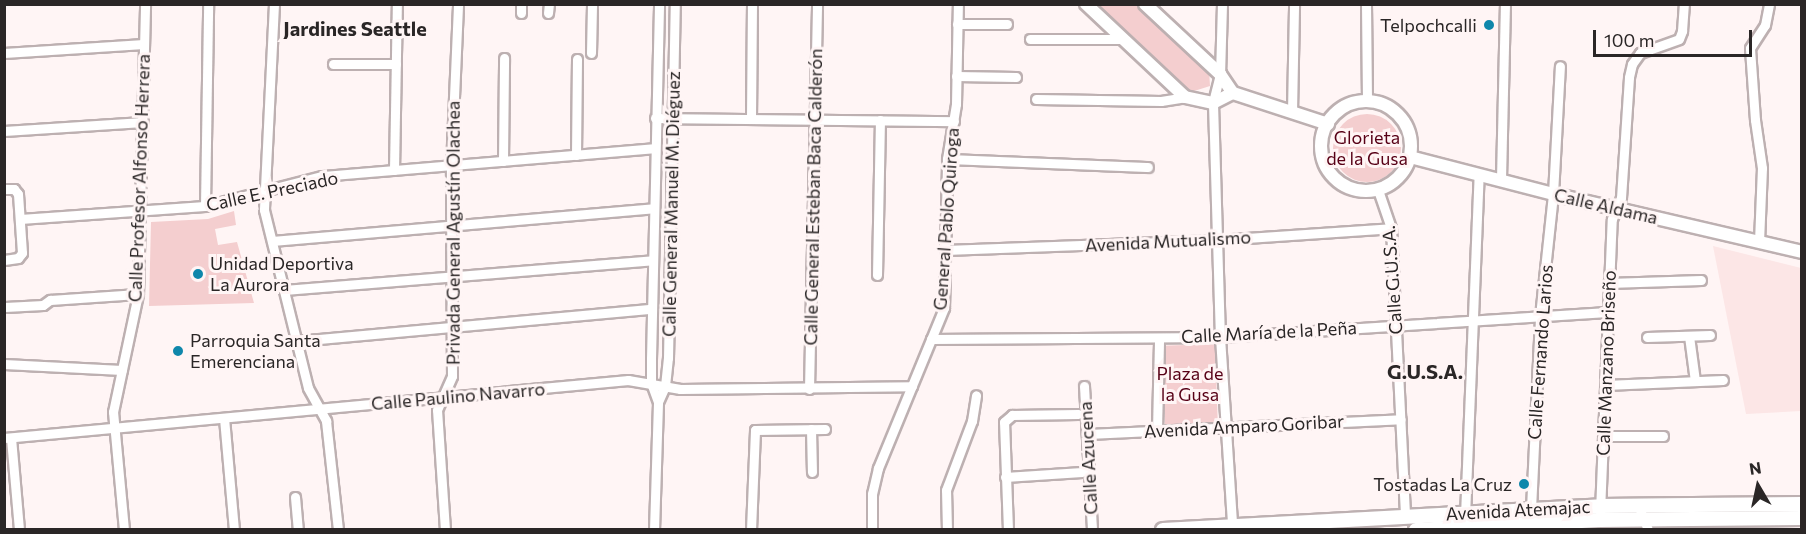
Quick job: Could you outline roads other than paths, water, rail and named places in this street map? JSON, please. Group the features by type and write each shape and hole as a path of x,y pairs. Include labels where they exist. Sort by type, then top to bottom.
{"main road":[{"name":"Avenida Atemajac","path":"1416,530 1464,528 1600,513 1638,506 1802,504"},
{"name":"Avenida Atemajac","path":"1163,530 1531,509 1600,513 1646,525 1802,518"}],"street":[{"name":"Calle Profesor Alfonso Herrera","path":"124,530 113,412 138,294 145,4"},
{"path":"205,207 208,4"},
{"path":"273,4 264,210 308,387 326,421 338,530"},
{"path":"394,170 397,4"},
{"name":"Privada General Agustín Olachea","path":"446,530 437,410 452,376 451,166 458,4"},
{"path":"591,53 592,4"},
{"name":"Calle General Manuel M. Diéguez","path":"658,4 651,383 658,402"},
{"name":"Calle General Manuel M. Diéguez","path":"654,530 658,402 664,386 668,358 675,4"},
{"name":"Calle General Esteban Baca Calderón","path":"809,389 817,4"},
{"name":"General Pablo Quiroga","path":"872,530 873,483 944,308 947,159 954,121 958,4"},
{"path":"1086,4 1185,96"},
{"path":"1145,4 1220,74 1233,93 1328,124"},
{"path":"1222,4 1220,74 1213,103 1220,337 1228,429 1232,525"},
{"path":"1292,112 1294,4"},
{"path":"1366,4 1366,102"},
{"path":"1501,179 1505,4"},
{"name":"Calle Manzano Briseño","path":"1600,513 1612,219 1622,198 1632,64 1640,53 1679,39 1682,31 1684,4"},
{"path":"1759,242 1762,168 1755,120 1750,48 1765,26 1769,4"},
{"path":"751,118 752,6"},
{"path":"957,24 1007,24"},
{"path":"1030,39 1123,39"},
{"path":"4,53 144,44"},
{"path":"503,161 504,58"},
{"path":"576,155 577,59"},
{"path":"333,64 396,64"},
{"name":"Calle Fernando Larios","path":"1531,509 1540,316 1553,194 1560,66"},
{"path":"956,76 1016,77"},
{"path":"1036,99 1161,101 1185,96 1213,103 1233,93"},
{"path":"1366,102 1380,104 1402,119 1411,143 1410,157 1398,178 1378,190 1362,191 1348,187 1335,179 1326,167 1322,153 1322,138 1328,124 1344,107 1366,102"},
{"path":"655,118 954,121"},
{"path":"877,275 880,120"},
{"path":"4,131 143,122"},
{"name":"Calle E. Preciado","path":"20,219 205,207 322,176 655,148"},
{"name":"Calle Aldama","path":"1410,157 1553,194 1802,252"},
{"path":"947,159 1148,167"},
{"path":"1464,528 1479,174"},
{"path":"4,189 17,190 21,256 4,260"},
{"name":"Calle G.U.S.A.","path":"1378,190 1391,228 1405,515"},
{"path":"272,241 654,208"},
{"name":"Avenida Mutualismo","path":"945,250 1217,240 1391,228"},
{"path":"284,290 653,260"},
{"path":"1608,283 1701,280"},
{"path":"5,307 43,305 50,300 138,294"},
{"path":"297,341 652,309"},
{"name":"Calle María de la Peña","path":"931,339 1220,337 1607,312"},
{"path":"1647,337 1710,334"},
{"path":"1689,336 1695,381"},
{"path":"1157,430 1159,339"},
{"path":"4,364 122,370"},
{"name":"Calle Paulino Navarro","path":"8,438 628,380 680,389 912,386"},
{"path":"1605,385 1723,380"},
{"name":"Calle Azucena","path":"1084,386 1092,530"},
{"path":"947,530 946,490 972,421 976,395"},
{"path":"1008,530 1002,435 1007,417 1078,414"},
{"path":"224,418 234,530"},
{"name":"Avenida Amparo Goribar","path":"1088,434 1401,419"},
{"path":"811,429 812,472"},
{"path":"751,530 755,430 825,429"},
{"path":"1603,436 1663,436"},
{"path":"8,438 19,530"},
{"path":"1005,477 1082,472"},
{"path":"295,497 298,530"},
{"path":"1638,506 1646,525"}],"place":[{"name":"Telpochcalli","path":"1489,25"},
{"name":"Unidad Deportiva La Aurora","path":"198,274"},
{"name":"Parroquia Santa Emerenciana","path":"178,351"},
{"name":"Tostadas La Cruz","path":"1524,484"}],"district":[{"name":"Jardines Seattle","path":"355,28"},
{"name":"G.U.S.A.","path":"1425,371"}],"park label":[{"name":"Glorieta de la Gusa","path":"1367,148"},
{"name":"Plaza de la Gusa","path":"1190,384"}]}
